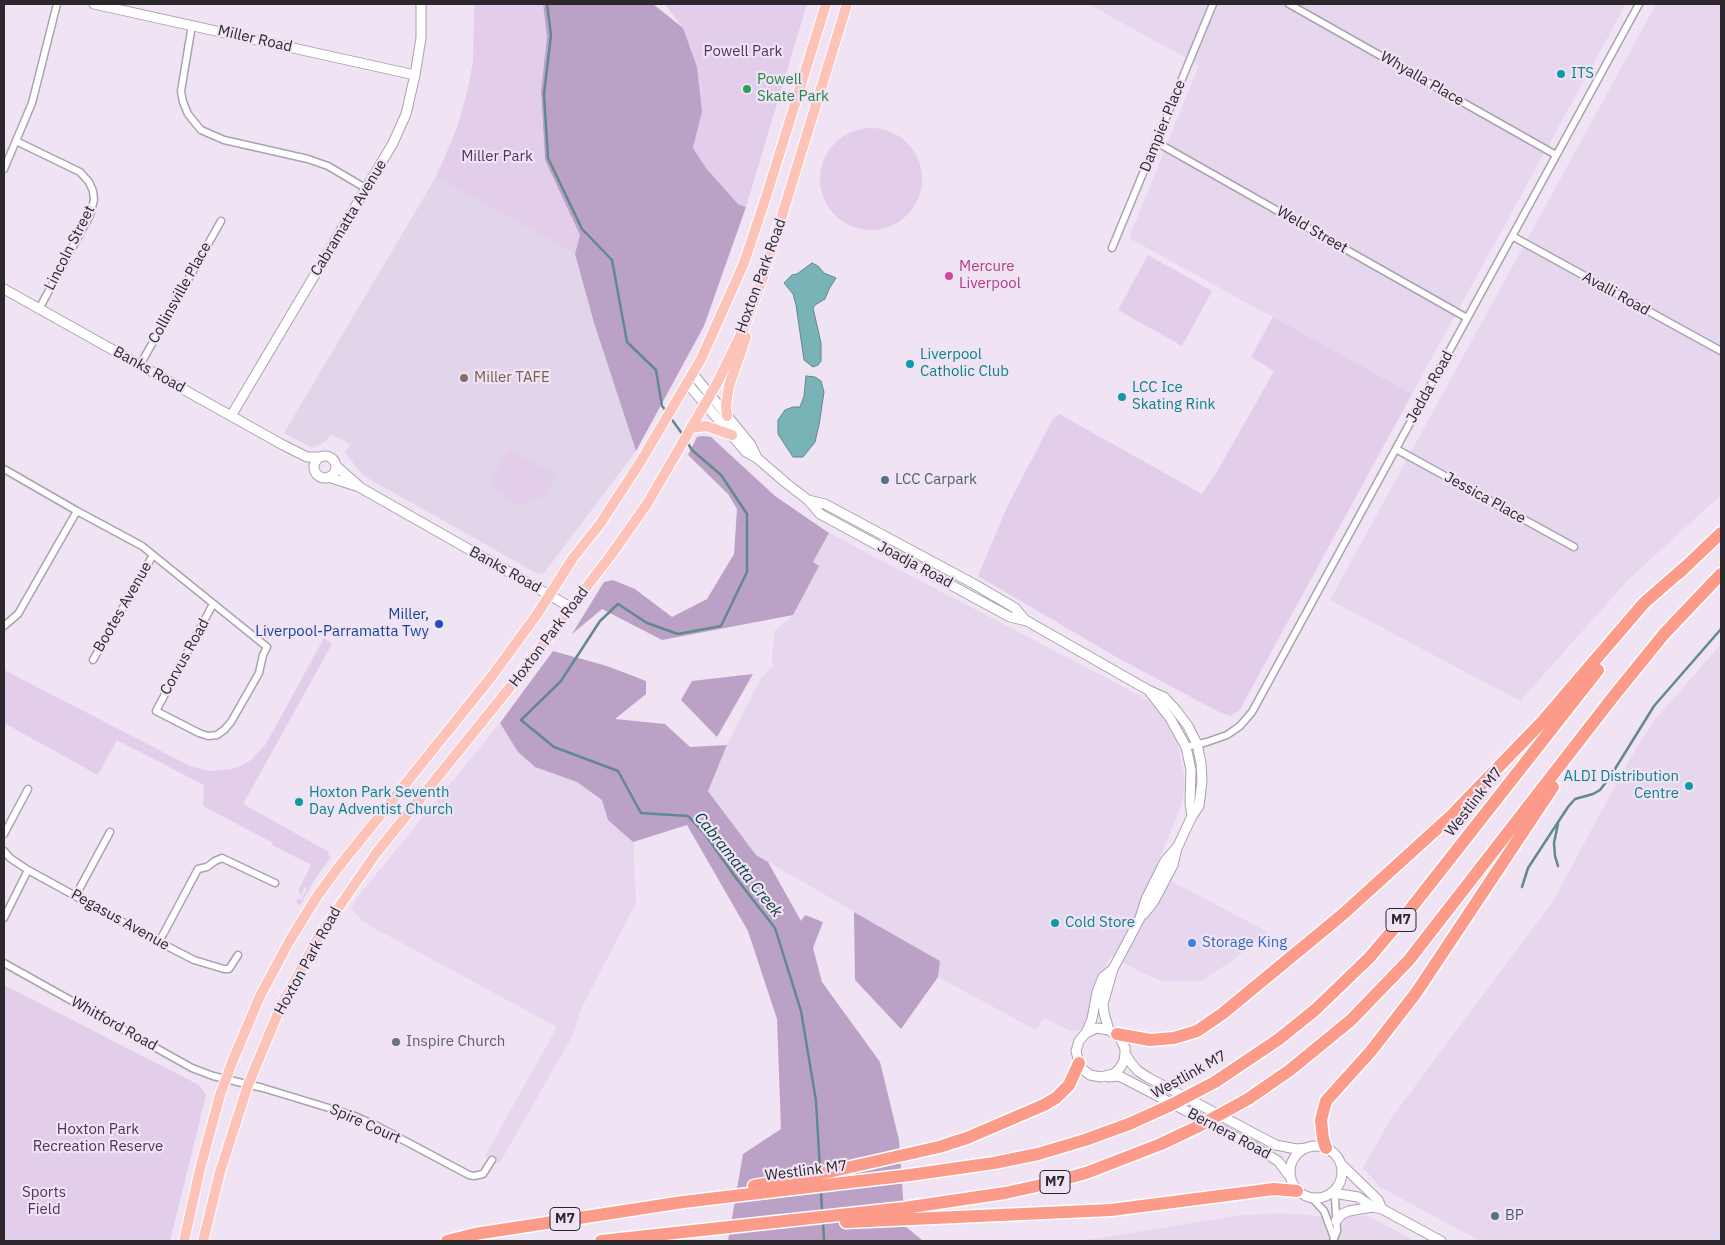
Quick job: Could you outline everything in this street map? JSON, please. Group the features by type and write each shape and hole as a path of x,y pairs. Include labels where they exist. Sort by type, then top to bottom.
{"highway":[{"name":"Westlink M7","path":"447,1241 485,1232 683,1202 942,1171 1038,1154 1085,1140 1128,1124 1171,1105 1215,1082 1304,1019 1331,996 1370,957 1412,908 1633,625 1684,568 1721,533"},
{"path":"1113,1032 1140,1039 1162,1040 1197,1031 1222,1014 1342,915 1451,816 1542,722 1644,603 1684,568"},
{"name":"M7","path":"601,1241 745,1226 1005,1193 1086,1173 1161,1144 1207,1122 1248,1099 1290,1070 1344,1026 1409,960 1613,697 1664,634 1721,574"},
{"path":"1326,1148 1323,1140 1321,1120 1326,1100 1371,1051 1406,1007 1451,943 1561,776 1609,710 1659,650 1721,582"},
{"path":"683,1202 833,1171 939,1147 967,1138 1056,1098 1069,1085 1079,1064"},
{"path":"745,1226 1111,1210 1274,1189 1297,1190"}],"main road":[{"name":"Miller Road","path":"94,4 123,7 192,25 416,75"},
{"name":"Cabramatta Avenue","path":"232,416 367,189 400,129 416,75 421,38 421,4"},
{"name":"Hoxton Park Road","path":"184,1241 200,1170 226,1080 244,1030 286,947 318,895 492,676 550,595 573,558 600,524 690,378 712,335 744,263 826,4"},
{"name":"Hoxton Park Road","path":"203,1241 220,1172 248,1085 281,1006 321,933 343,898 377,852 507,692 572,608 647,504 677,451 694,427 744,328 758,293 847,4"},
{"name":"Banks Road","path":"4,289 295,451 312,458 319,457"},
{"path":"727,416 726,405 729,386 747,334 758,293"},
{"name":"Joadja Road","path":"690,378 746,452 757,458 808,500 820,514 1010,617 1026,621 1148,690 1164,697 1188,726 1197,744"},
{"name":"Joadja Road","path":"708,400 727,416 751,445 757,458"},
{"path":"694,427 706,426 732,435"},
{"name":"Banks Road","path":"295,451 314,467"},
{"path":"328,456 334,459 336,466 333,474 325,478 318,476 314,467 315,461 319,457 328,456"},
{"name":"Banks Road","path":"336,466 361,488"},
{"name":"Banks Road","path":"328,477 361,488 572,608"},
{"name":"Joadja Road","path":"1148,690 1170,718 1186,747"},
{"path":"1113,970 1103,977 1097,992 1092,1019 1086,1033 1077,1046 1079,1064 1090,1075 1106,1077 1114,1074 1124,1061 1123,1043 1113,1032 1104,1013 1103,1004 1113,970 1140,918 1154,901 1164,882 1173,864 1178,846 1192,816 1199,806 1201,763 1197,744"},
{"path":"1186,747 1191,770 1190,803 1192,816"},
{"path":"1086,1033 1097,1028 1113,1032"},
{"name":"Bernera Road","path":"1125,1053 1131,1064 1149,1078 1268,1141 1288,1148 1307,1148"},
{"name":"Bernera Road","path":"1106,1077 1119,1076 1253,1146 1278,1161 1290,1178"},
{"path":"1340,1163 1341,1179 1332,1193 1326,1197 1313,1199 1304,1196 1297,1190 1290,1178 1295,1157 1307,1148 1320,1146 1326,1148 1378,1200 1377,1208"},
{"path":"1332,1193 1358,1197 1441,1241"},
{"path":"1336,1222 1342,1214 1349,1210 1377,1208"}],"street":[{"path":"4,169 35,94 58,4"},
{"name":"Dampier Place","path":"1112,248 1213,4"},
{"name":"Whyalla Place","path":"1289,4 1556,155"},
{"name":"Jedda Road","path":"1186,747 1233,731 1252,712 1639,4"},
{"path":"192,25 181,91 188,114 201,130 224,140 308,159 328,166 367,189"},
{"name":"Lincoln Street","path":"16,141 80,172 89,182 93,191 94,200 90,215 39,309"},
{"name":"Weld Street","path":"1156,142 1467,318"},
{"name":"Collinsville Place","path":"140,365 221,221"},
{"name":"Avalli Road","path":"1512,236 1721,351"},
{"name":"Jessica Place","path":"1396,449 1574,547"},
{"name":"Corvus Road","path":"4,469 142,546 214,604 267,647 259,673 231,722 217,735 208,736 156,711 214,604"},
{"path":"4,626 18,614 77,511"},
{"name":"Bootes Avenue","path":"93,660 153,555"},
{"path":"4,834 28,789"},
{"path":"76,895 110,832"},
{"name":"Pegasus Avenue","path":"4,850 10,858 28,870 194,960 224,969 229,968 238,955"},
{"path":"159,942 198,869 207,867 222,858 275,883"},
{"path":"4,918 28,870"},
{"name":"Whitford Road","path":"4,963 192,1068 226,1080"},
{"name":"Spire Court","path":"226,1080 263,1088 352,1115 375,1125 469,1176 482,1174 492,1160"},
{"path":"1332,1193 1335,1198 1337,1231 1334,1240"},
{"path":"1313,1199 1324,1211 1334,1240"}],"shaded area":[{"path":"543,4 653,4 683,28 697,67 702,112 693,148 706,168 738,204 746,207 704,326 636,451 594,323 575,254 580,235 545,160 541,91 547,37"},
{"path":"1088,4 1626,4 1412,394 1129,238 1199,65"},
{"path":"1656,4 1721,4 1721,495 1628,580 1520,701 1330,600"},
{"name":"Miller TAFE","path":"436,177 575,254 594,324 636,451 544,573 538,574 364,476 345,453 350,444 331,434 325,442 312,448 284,433"},
{"path":"812,263 818,266 824,273 836,278 825,299 813,308 821,343 821,361 813,367 804,360 796,305 793,294 784,283 792,275 797,274"},
{"path":"806,376 815,377 821,381 824,392 819,425 815,442 803,457 793,457 778,434 778,420 785,410 800,407 804,396"},
{"path":"697,437 711,437 775,496 829,533 813,562 819,566 793,615 662,640 602,609 572,634 604,582 613,580 635,589 672,617 707,599 734,554 737,509 728,494 688,455"},
{"path":"829,533 1141,696 1156,708 1170,727 1178,745 1185,781 1182,804 1154,872 1268,932 1233,960 1201,981 1163,982 1111,956 1095,986 1088,1015 1079,1030 1071,1031 1044,1018 1036,1030 938,977 940,961 756,855 708,790 727,745 761,678 773,666 775,630 793,615 818,566 813,562"},
{"path":"1721,644 1721,1241 1480,1241 1380,1187 1363,1168 1390,1120 1553,901 1628,762 1653,722"},
{"path":"553,651 607,666 646,681 646,694 615,719 665,724 690,747 727,745 708,791 756,855 768,862 801,921 805,915 823,922 813,948 822,982 880,1062 899,1140 905,1226 923,1241 728,1241 743,1154 781,1129 777,1019 748,931 687,825 633,842 608,820 602,800 577,782 535,767 518,752 500,723"},
{"path":"753,674 717,737 681,700 692,681"},
{"path":"500,723 518,752 535,767 577,782 603,800 608,820 633,842 636,903 581,1009 572,1037 499,1164 485,1156 557,1027 363,922 351,908 356,899"},
{"path":"854,912 940,961 938,977 901,1029 855,980"},
{"path":"1281,1213 1317,1216 1368,1216 1415,1241 1082,1241 1234,1216"}],"green space":[{"name":"Miller Park","path":"474,4 543,4 547,37 541,91 545,160 580,235 575,254 436,177 457,128 468,89 473,61"},
{"name":"Powell Park","path":"665,4 807,4 746,207 738,204 706,168 693,148 702,112 683,28"},
{"path":"871,128 890,132 907,143 918,160 922,179 918,198 907,215 890,226 871,230 852,226 835,215 824,198 820,179 824,160 835,143 852,132"},
{"path":"1148,255 1212,291 1182,346 1118,310"},
{"path":"1273,317 1412,394 1239,711 1230,716 1219,712 1118,658 978,576 1008,505 1053,419 1059,414 1202,494 1217,472 1274,371 1251,357"},
{"path":"509,449 556,475 544,497 538,497 518,506 503,498 505,494 489,485"},
{"path":"324,638 332,644 243,804 329,852 328,855 331,857 313,882 300,905 296,902 298,898 301,900 307,888 304,887 301,897 298,891 311,865 203,806 204,785 117,740 98,775 4,723 4,670 190,766 209,771 231,769 251,760 266,744"},
{"name":"Hoxton Park Recreation Reserve","path":"4,985 199,1085 206,1095 170,1241 4,1241"}],"waterway":[{"name":"Cabramatta Creek","path":"547,4 551,35 544,94 548,158 582,229 612,260 627,342 656,370 662,406 667,412"},
{"name":"Cabramatta Creek","path":"670,417 683,435"},
{"name":"Cabramatta Creek","path":"687,442 692,450 721,475 747,514 747,572 721,626 678,634 647,623 618,604 600,621 561,681 521,720 554,747 618,771 641,813 688,816 705,834 775,928 801,1011 816,1101 820,1170"},
{"path":"1522,887 1528,868 1568,807 1575,799 1600,790 1654,706 1721,629"},
{"path":"1558,824 1554,843 1558,866"},
{"name":"Cabramatta Creek","path":"821,1190 822,1212"},
{"name":"Cabramatta Creek","path":"823,1220 824,1241"}],"place":[{"name":"ITS","path":"1561,74"},
{"name":"Powell Skate Park","path":"747,89"},
{"name":"Mercure Liverpool","path":"949,276"},
{"name":"Liverpool Catholic Club","path":"910,364"},
{"name":"Miller TAFE","path":"464,378"},
{"name":"LCC Ice Skating Rink","path":"1122,397"},
{"name":"LCC Carpark","path":"885,480"},
{"name":"Miller, Liverpool-Parramatta Twy","path":"439,624"},
{"name":"ALDI Distribution Centre","path":"1689,786"},
{"name":"Hoxton Park Seventh Day Adventist Church","path":"299,802"},
{"name":"Cold Store","path":"1055,923"},
{"name":"Storage King","path":"1192,943"},
{"name":"Inspire Church","path":"396,1042"},
{"name":"BP","path":"1495,1216"}],"park label":[{"name":"Sports Field","path":"44,1202"}]}
